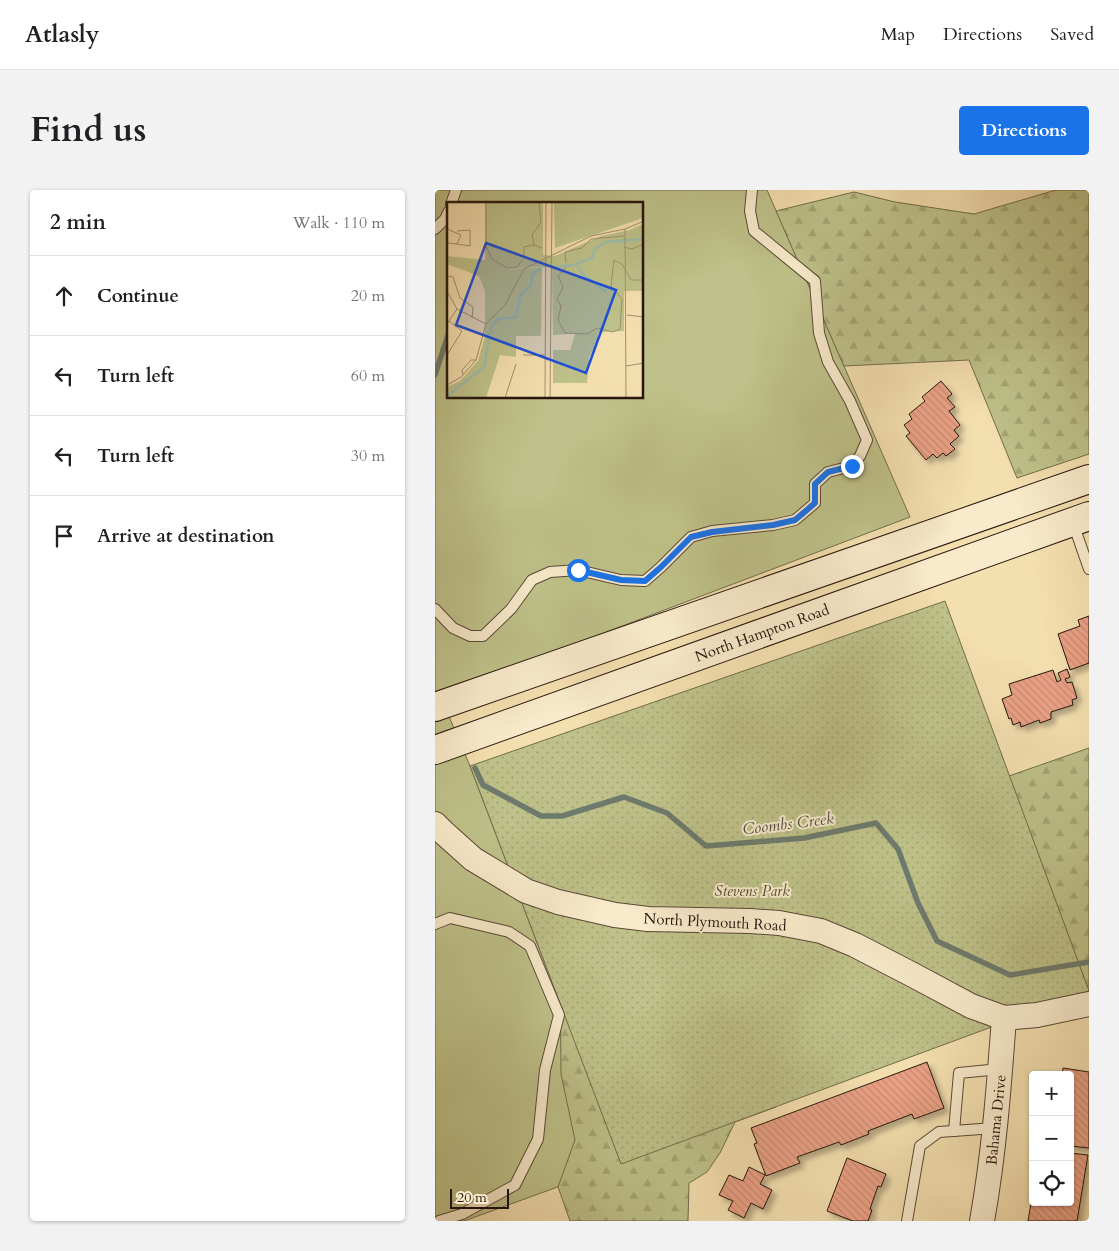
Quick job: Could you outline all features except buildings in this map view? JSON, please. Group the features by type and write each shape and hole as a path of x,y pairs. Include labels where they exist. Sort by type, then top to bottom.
{"main road":[{"path":"435,707 1089,479"},
{"name":"North Hampton Road","path":"435,750 1081,519"}],"street":[{"name":"North Plymouth Road","path":"435,824 473,859 525,890 558,902 615,915 647,919 750,921 779,923 821,931 863,949 971,1006 1004,1018 1037,1015 1089,1004"},
{"name":"Bahama Drive","path":"982,1221 995,1128 1004,1018"}],"lane":[{"path":"452,202 456,190"},
{"path":"435,609 453,628 470,636 483,636 511,609 532,580 551,572 578,570 621,580 645,581 691,537 712,532 773,525 795,520 815,503 815,484 828,472 852,466 860,456 867,440 850,401 828,362 819,333 815,281 754,231 750,211 752,190"},
{"path":"435,229 447,215"},
{"path":"1081,519 1089,569"},
{"path":"435,924 450,918 509,932 530,946 559,1015 545,1070 538,1138 515,1185 462,1214 439,1221"},
{"path":"954,1131 959,1073 1001,1069"},
{"path":"907,1221 920,1146 939,1132 995,1128"}],"green space":[{"path":"435,190 767,190 910,517 440,695 470,766 621,1164 464,1221 435,1221"},
{"path":"1056,190 1089,190 1089,454 1017,478 969,360 844,366 776,211 854,192 895,202 974,214"},
{"name":"Stevens Park","path":"945,601 1089,991 621,1164 470,766"},
{"path":"1089,748 1089,991 1009,776"},
{"path":"560,963 776,1107 735,1122 720,1153 707,1172 689,1183 688,1221 570,1221 558,1187 575,1140 561,1074"}],"waterway":[{"path":"435,375 447,338"},
{"name":"Coombs Creek","path":"475,768 483,785 541,816 562,816 624,797 667,813 706,846 804,838 876,823 898,849 918,903 937,941 1010,975 1089,962"}],"route":[{"path":"578,570 621,580 645,581 691,537 712,532 773,525 795,520 815,503 815,484 828,472 852,466"}]}
